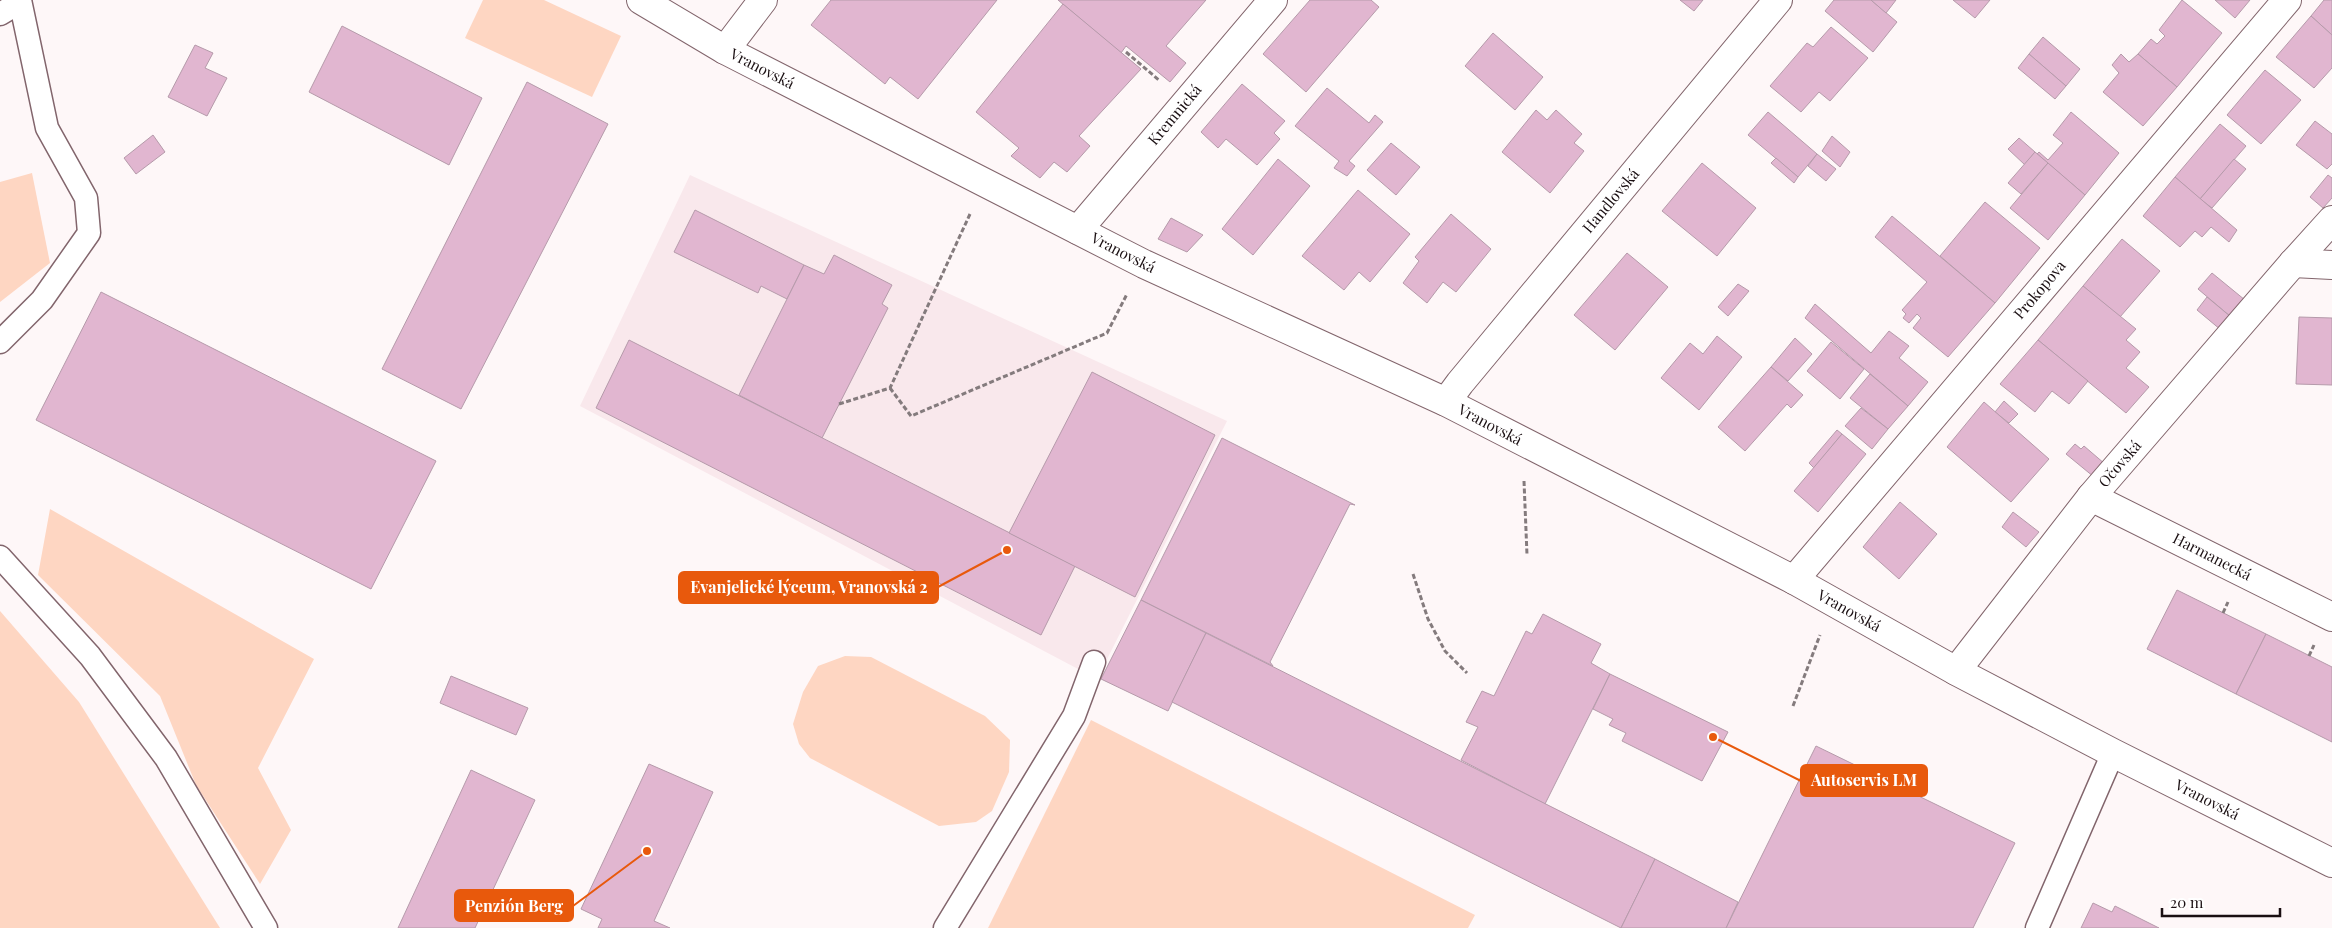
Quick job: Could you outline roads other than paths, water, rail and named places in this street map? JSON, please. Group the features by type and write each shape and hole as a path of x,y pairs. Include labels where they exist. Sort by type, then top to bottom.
{"street":[{"name":"Vranovská","path":"641,0 725,50 1144,264 1446,402 1794,580 1956,671 2113,753 2332,863"},
{"path":"725,50 763,0"},
{"name":"Kremnická","path":"1078,230 1273,0"},
{"name":"Handlovská","path":"1446,402 1778,0"},
{"name":"Prokopova","path":"1794,580 2287,0"},
{"name":"Očovská","path":"1956,671 2091,497 2332,220"},
{"path":"2293,263 2332,265"},
{"name":"Harmanecká","path":"2091,497 2332,617"}],"lane":[{"path":"0,14 20,1 47,128 86,198 89,233 42,300 0,342"},
{"path":"0,557 90,656 166,758 266,928"},
{"path":"945,928 1074,716 1094,662"},
{"path":"2037,928 2113,753"}],"place":[{"name":"Evanjelické lýceum, Vranovská 2","path":"1007,550"},
{"name":"Autoservis LM","path":"1713,737"},
{"name":"Penzión Berg","path":"647,851"}]}
